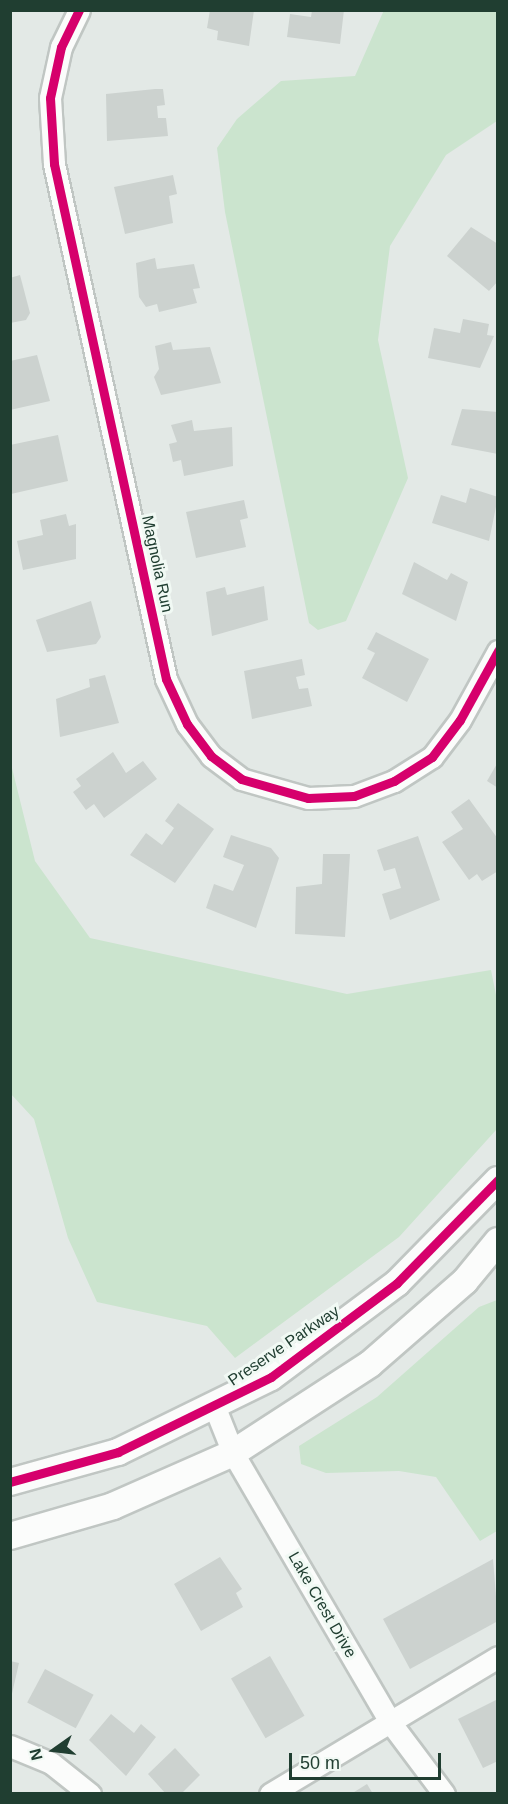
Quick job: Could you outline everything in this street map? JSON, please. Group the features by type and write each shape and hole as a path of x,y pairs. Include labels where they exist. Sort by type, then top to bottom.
{"street":[{"name":"Magnolia Run","path":"79,10 61,47 50,98 54,164 166,679 187,724 211,756 242,778 308,798 354,796 394,781 432,757 460,720 498,651"},
{"name":"Preserve Parkway","path":"10,1482 117,1452 215,1408 335,1333 405,1275 498,1180"},
{"path":"10,1536 113,1506 233,1454 370,1364 465,1281 498,1241"},
{"name":"Lake Crest Drive","path":"215,1408 233,1454 390,1722 444,1794"},
{"path":"270,1794 498,1657"},
{"path":"10,1746 51,1763 90,1794"}],"green space":[{"path":"384,10 497,11 497,121 446,155 390,246 378,340 408,478 346,621 318,630 309,623 225,212 217,148 237,119 281,81 355,76"},
{"path":"11,764 35,861 90,938 347,994 491,970 498,1005 497,1129 399,1237 235,1358 207,1326 97,1302 68,1238 34,1119 11,1094"},
{"path":"497,1300 497,1531 480,1541 436,1477 399,1471 326,1473 301,1464 299,1446 377,1397 479,1307"}],"building":[{"path":"210,10 254,10 249,46 217,40 218,31 207,28"},
{"path":"312,10 344,10 340,44 287,37 290,14 311,17"},
{"path":"163,89 165,105 157,106 158,118 166,118 168,136 107,141 106,94"},
{"path":"173,175 177,194 169,196 173,223 125,234 114,187"},
{"path":"471,227 498,244 498,281 489,291 447,256"},
{"path":"155,258 157,269 194,264 200,288 193,289 197,303 159,312 157,304 146,307 139,297 136,263"},
{"path":"20,275 30,313 26,320 10,323 10,278"},
{"path":"463,319 489,324 487,335 494,336 480,368 428,358 434,328 460,333"},
{"path":"171,342 173,350 210,347 221,383 161,395 154,377 159,369 155,346"},
{"path":"37,355 50,401 10,410 10,361"},
{"path":"462,409 498,412 498,454 451,445"},
{"path":"192,420 194,431 232,427 233,466 184,476 181,460 173,462 169,444 177,442 171,425"},
{"path":"58,435 68,481 11,494 10,445"},
{"path":"470,488 498,497 489,541 432,523 441,495 466,503"},
{"path":"244,500 248,518 240,520 246,547 196,558 186,512"},
{"path":"66,514 69,526 76,524 76,559 23,570 17,541 43,535 40,520"},
{"path":"414,562 447,580 451,573 468,582 456,621 402,594"},
{"path":"264,586 268,620 212,636 206,592 225,587 227,595"},
{"path":"91,601 101,637 96,644 47,652 36,620"},
{"path":"376,632 429,659 407,702 362,678 375,653 367,649"},
{"path":"302,659 305,675 296,677 299,689 308,688 312,706 252,719 244,671"},
{"path":"105,675 119,723 60,737 56,699 90,687 89,679"},
{"path":"113,752 126,773 143,761 157,779 104,818 94,804 86,810 73,792 81,786 76,779"},
{"path":"498,762 498,788 487,781"},
{"path":"469,799 498,839 498,871 482,881 477,874 469,880 442,842 463,829 451,812"},
{"path":"178,803 214,829 175,883 130,855 146,833 162,845 174,828 165,821"},
{"path":"231,835 271,848 279,858 256,928 206,908 214,884 233,891 244,865 223,857"},
{"path":"418,836 440,900 390,920 382,894 401,888 395,868 384,871 377,850"},
{"path":"323,854 350,854 345,937 295,934 296,887 322,884"},
{"path":"220,1557 242,1589 236,1593 243,1607 201,1631 174,1584"},
{"path":"493,1559 498,1621 410,1669 383,1619"},
{"path":"270,1656 304,1716 266,1738 231,1678"},
{"path":"10,1661 19,1663 11,1698 10,1698"},
{"path":"45,1669 94,1695 76,1728 27,1703"},
{"path":"498,1699 498,1761 483,1768 458,1719"},
{"path":"111,1714 134,1733 141,1724 156,1737 126,1776 89,1740"},
{"path":"175,1748 200,1775 181,1794 166,1794 148,1774"},
{"path":"367,1784 373,1794 351,1794"}],"cycle path":[{"path":"79,10 61,47 50,98 54,164 166,679 187,724 211,756 241,779 308,798 354,796 394,781 432,757 460,720 498,651"},
{"path":"10,1482 118,1452 271,1377 397,1283 498,1180"}]}
